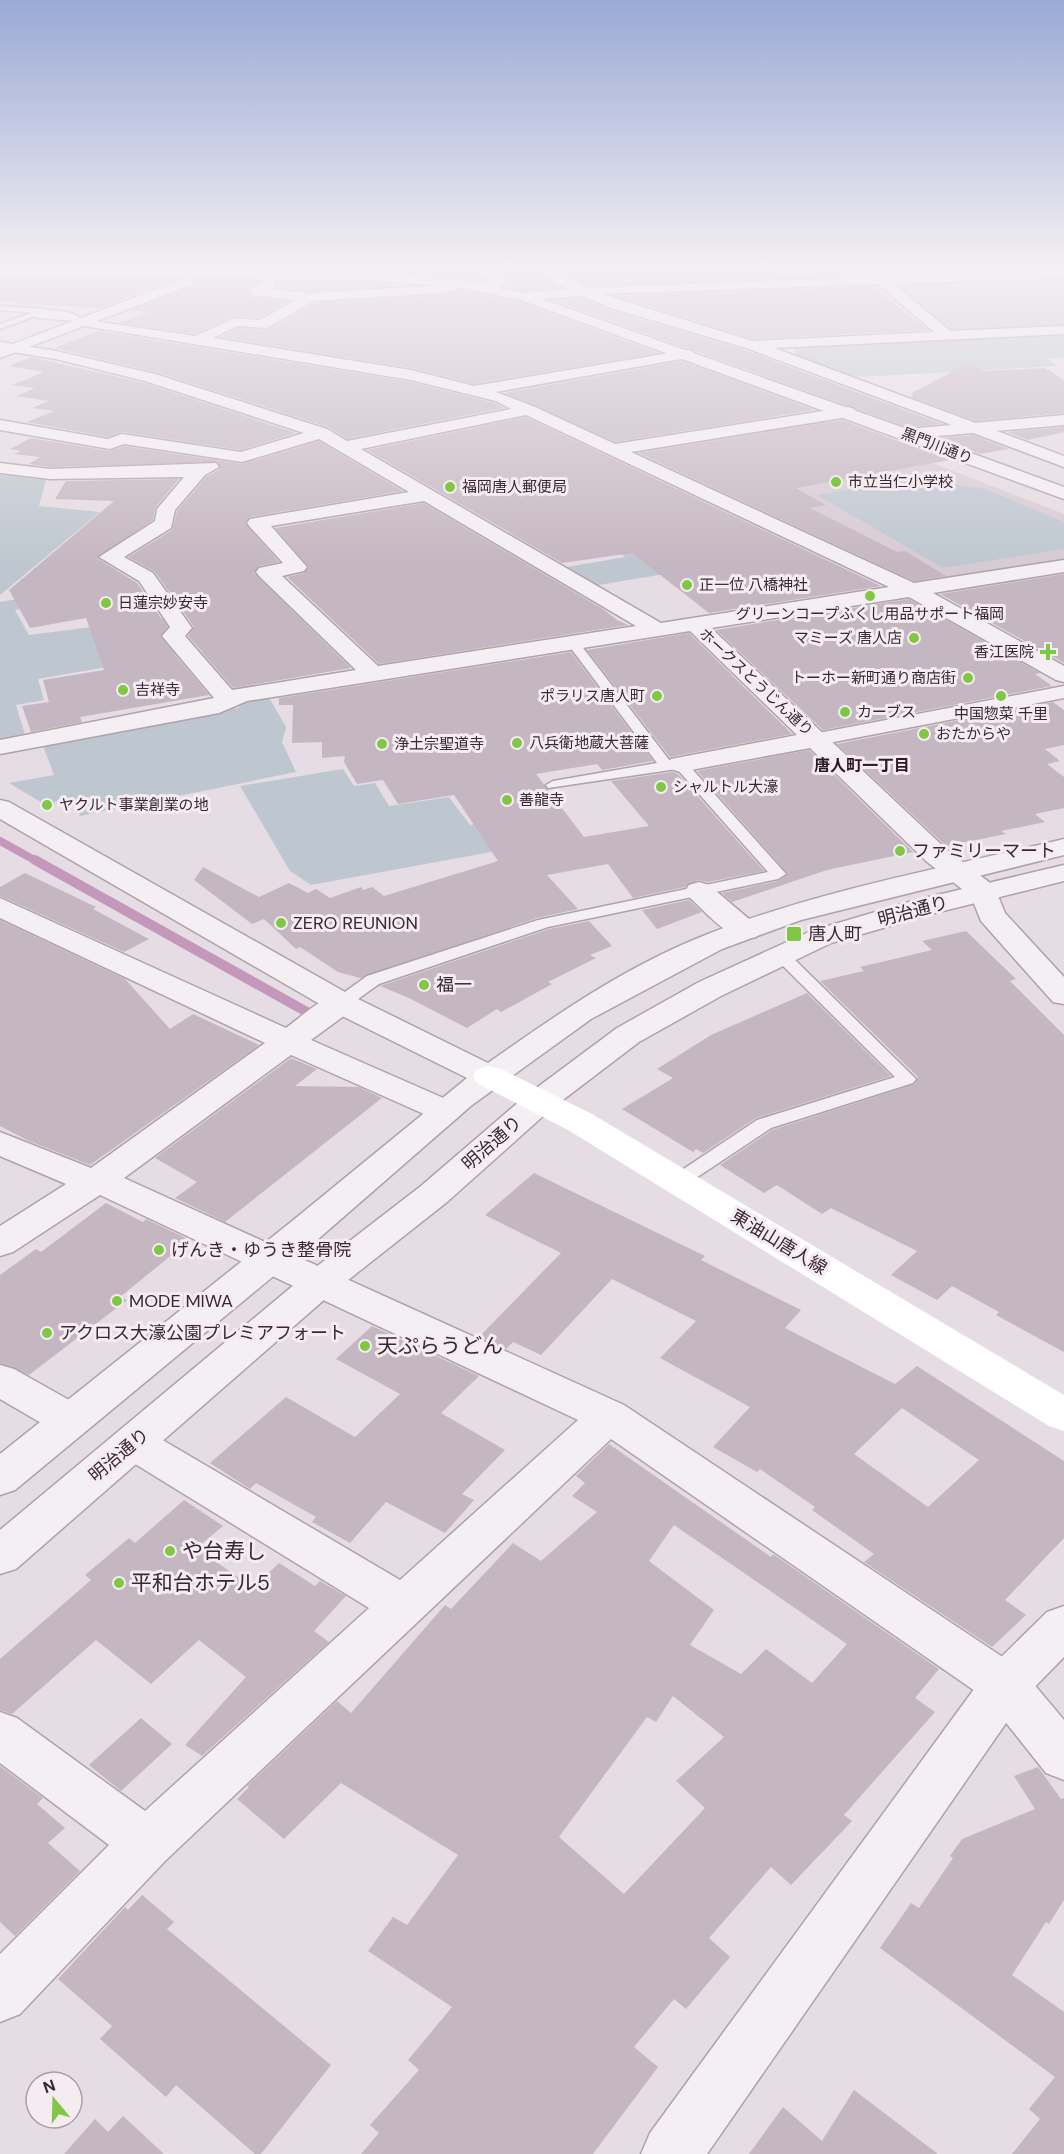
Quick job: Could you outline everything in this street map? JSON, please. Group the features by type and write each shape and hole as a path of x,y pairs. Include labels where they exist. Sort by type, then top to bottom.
{"main road":[{"name":"東油山唐人線","path":"489,1076 580,1122 1064,1415"}],"street":[{"path":"92,366 150,377 321,434 656,629"},
{"path":"353,366 411,375 477,390 529,410 914,591 1064,675"},
{"path":"477,390 620,366"},
{"name":"黒門川通り","path":"719,366 1064,493"},
{"path":"805,366 1064,462"},
{"path":"344,447 529,410"},
{"path":"611,450 848,412"},
{"path":"904,434 1064,420"},
{"path":"0,425 110,444 122,439 242,457"},
{"path":"0,468 50,474 199,471 321,434"},
{"path":"199,471 166,509 164,524 109,557 146,576 181,628 173,636 227,699"},
{"path":"373,674 266,572 297,567 256,523 426,495"},
{"path":"0,747 219,706 227,699 373,674 1064,566"},
{"name":"ホークスとうじん通り","path":"695,624 818,739 936,855 984,892"},
{"path":"673,765 1064,692"},
{"path":"0,808 341,1003 489,1076"},
{"name":"明治通り","path":"0,1478 270,1258 445,1111 489,1076 580,1012 612,993 702,948 791,914 1064,846"},
{"name":"明治通り","path":"0,1556 321,1283 434,1194 539,1102 628,1035 685,1001 821,937 926,906 1064,873"},
{"path":"699,891 747,931"},
{"path":"984,892 991,915 1064,995"},
{"path":"0,907 286,1041 445,1111"},
{"path":"0,1244 98,1180 341,1003"},
{"path":"0,1143 86,1179 98,1180 609,1416 1005,1685 1064,1757"},
{"path":"0,1380 70,1420"},
{"path":"0,1994 147,1844 609,1416"},
{"path":"134,1443 403,1605"},
{"path":"671,2154 1005,1685 1064,1626"},
{"path":"0,1734 147,1844"}],"lane":[{"path":"341,1003 373,980 544,923 778,874 673,765 650,745 573,643"},
{"path":"553,785 673,765"},
{"path":"677,1182 764,1124 907,1079 781,955"}],"shaded area":[{"path":"821,366 1057,366 856,377"},
{"name":"市立当仁小学校","path":"822,420 1064,514 1064,562 914,586 623,450"},
{"path":"0,475 46,480 39,506 100,512 0,595"},
{"path":"913,479 985,489 1064,522 1064,549 943,568 817,495"},
{"path":"607,542 694,569 593,586 561,568 625,557"},
{"path":"30,597 35,606 15,610 29,635 164,618 175,629 164,632 180,654 38,679 44,700 16,705 25,735 0,741 0,602"},
{"path":"268,696 286,727 282,742 296,772 80,816 72,800 44,804 9,783 54,775 42,743 238,708 248,699"},
{"path":"343,769 354,786 375,783 389,806 449,797 470,825 547,811 567,838 311,885 290,871 240,786"}],"building":[{"path":"9,366 68,366 144,383 296,433 241,450 122,432 108,437 27,422 54,411 32,408 49,401 16,396 35,388 12,385 44,372"},
{"path":"128,366 310,366 411,382 495,403 504,408 347,439 328,427 156,372"},
{"path":"397,366 584,366 474,384"},
{"path":"657,366 694,366 815,410 615,442 504,393"},
{"path":"735,366 786,366 942,424 907,427"},
{"path":"965,366 974,366 983,371 1045,368 1064,380 1064,413 975,421 911,397 913,392"},
{"path":"526,417 881,586 709,613 632,553 562,563 367,450"},
{"path":"842,420 950,460 796,488 826,505 810,508 897,552 905,551 946,576 914,581 639,453"},
{"path":"1064,427 1064,432 1028,440 1007,432"},
{"path":"973,435 1009,449 980,454 937,438"},
{"path":"31,438 110,451 124,446 242,464 319,441 403,491 250,517 245,523 279,562 259,566 254,573 351,668 233,688 188,636 194,627 155,572 128,557 172,530 177,511 206,477 220,469 218,462 50,467 29,464 40,457 14,454 21,451 10,449"},
{"path":"179,479 155,508 153,520 97,558 137,583 167,627 160,637 209,695 80,717 82,722 31,732 22,706 49,702 43,680 104,670 86,618 30,628 9,590 114,501 55,499 66,481"},
{"path":"424,503 628,625 379,664 287,577 304,573 309,567 275,528"},
{"path":"1064,574 1064,663 940,594"},
{"path":"909,599 1040,673 1035,674 1052,686 823,730 716,630"},
{"path":"689,633 792,734 670,757 587,650"},
{"path":"571,652 653,761 602,770 597,764 536,774 584,837 649,826 611,781 673,772 678,774 764,871 708,882 698,880 685,887 633,898 608,864 547,875 578,909 537,918 360,978 338,972 300,947 296,949 264,919 252,924 194,880 203,867 259,897 289,883 308,893 316,889 330,898 361,887 363,890 372,887 384,896 498,861 454,795 398,804 383,780 357,784 344,762 345,756 322,758 322,742 292,743 293,705 279,705 279,698"},
{"path":"1053,702 1064,710 1064,745 1045,749 1060,761 1047,764 1064,777 1064,808 1035,814 1045,822 1001,831 1006,834 946,846 837,744"},
{"path":"809,750 913,852 827,870 732,902 722,893 778,881 788,874 697,771"},
{"path":"25,873 96,907 93,909 149,939 124,952 0,896 0,887"},
{"path":"689,900 702,912 657,929 642,910"},
{"path":"0,920 125,979 170,1029 193,1014 259,1045 90,1165 29,1141 0,1126"},
{"path":"589,921 612,946 590,955 596,958 548,982 552,984 501,1012 497,1009 467,1028 409,998 380,986 549,929"},
{"path":"966,931 1016,979 1010,981 1064,1035 1064,1352 996,1315 999,1312 952,1286 937,1300 891,1275 917,1251 831,1208 822,1214 777,1185 764,1193 720,1165 772,1130 915,1084 918,1077 820,981 864,971 860,967 932,950 922,941"},
{"path":"807,993 891,1076 756,1118 703,1153 696,1149 693,1152 622,1109 673,1078 657,1069 711,1035"},
{"path":"291,1058 317,1069 295,1086 359,1087 382,1098 225,1222 175,1198 197,1182 155,1158"},
{"path":"534,1173 705,1256 701,1260 801,1310 785,1328 895,1384 917,1366 1064,1461 1064,1538 1005,1600 1026,1615 992,1647 864,1562 874,1554 812,1510 815,1507 760,1469 757,1472 713,1447 750,1407 660,1358 696,1321 612,1279 541,1355 513,1342 506,1349 479,1337 561,1253 485,1215","holes":["902,1408 979,1460 928,1507 854,1454"]},
{"path":"106,1203 143,1222 146,1219 190,1240 120,1297 127,1300 29,1375 0,1363 0,1275 36,1249 41,1252"},
{"path":"372,1326 479,1376 441,1413 505,1450 462,1494 474,1500 445,1533 386,1502 350,1543 312,1522 316,1517 256,1483 250,1489 210,1463 286,1397 355,1437 400,1394 336,1359"},
{"path":"609,1444 771,1557 773,1554 939,1669 915,1698 935,1712 844,1815 852,1821 791,1885 771,1867 709,1938 730,1957 686,2009 674,1999 634,2047 658,2067 593,2154 361,2154 379,2133 370,2125 419,2070 408,2060 452,2007 368,1951 393,1917 407,1925 458,1855 341,1783 284,1839 237,1799 249,1787 247,1786 337,1701 351,1713 445,1605 451,1609 513,1543 541,1561 597,1512 572,1496 585,1483 576,1476","holes":["674,1525 747,1575 847,1644 812,1683 766,1649 741,1674 690,1645 714,1610 649,1561","673,1696 724,1737 676,1781 705,1808 624,1894 559,1837 647,1717 656,1722"]},
{"path":"184,1500 223,1526 197,1548 253,1588 279,1563 315,1586 320,1581 346,1596 314,1631 329,1642 202,1756 185,1745 246,1677 199,1640 151,1684 96,1640 12,1714 0,1710 0,1659 91,1580 85,1575 129,1538 135,1543"},
{"path":"141,1718 172,1744 121,1791 89,1765"},
{"path":"0,1766 43,1798 37,1804 65,1828 48,1843 80,1871 15,1936 0,1922"},
{"path":"1038,1767 1061,1799 1064,1798 1064,1900 1049,1924 1046,1922 1012,1975 1064,2012 1064,2154 1012,2154 1040,2119 1029,2109 1055,2077 880,1948 911,1903 919,1908 953,1858 950,1856 962,1839 1035,1809 1014,1776"},
{"path":"142,1895 174,1922 167,1929 331,2065 261,2154 255,2154 176,2085 166,2097 100,2039 112,2026 58,1979 125,1907 128,1910"},
{"path":"854,2090 938,2154 749,2154 783,2107 822,2141"},
{"path":"123,2116 164,2154 64,2154 95,2119 108,2132"}],"waterway":[{"path":"0,841 38,862"},
{"path":"35,860 307,1012"}],"place":[{"name":"市立当仁小学校","path":"836,482"},
{"name":"福岡唐人郵便局","path":"450,487"},
{"name":"正一位 八橋神社","path":"687,585"},
{"name":"グリーンコープふくし用品サポート福岡","path":"870,596"},
{"name":"日蓮宗妙安寺","path":"106,603"},
{"name":"マミーズ 唐人店","path":"914,638"},
{"name":"香江医院","path":"1048,652"},
{"name":"トーホー新町通り商店街","path":"968,678"},
{"name":"吉祥寺","path":"123,690"},
{"name":"ポラリス唐人町","path":"657,696"},
{"name":"中国惣菜 千里","path":"1001,696"},
{"name":"カーブス","path":"845,712"},
{"name":"おたからや","path":"924,734"},
{"name":"八兵衛地蔵大菩薩","path":"517,743"},
{"name":"浄土宗聖道寺","path":"382,744"},
{"name":"シャルトル大濠","path":"661,787"},
{"name":"善龍寺","path":"507,800"},
{"name":"ヤクルト事業創業の地","path":"47,805"},
{"name":"ファミリーマート","path":"900,851"},
{"name":"ZERO REUNION","path":"281,923"},
{"name":"唐人町","path":"794,934"},
{"name":"福一","path":"424,985"},
{"name":"げんき・ゆうき整骨院","path":"159,1250"},
{"name":"MODE MIWA","path":"117,1301"},
{"name":"アクロス大濠公園プレミアフォート","path":"47,1333"},
{"name":"天ぷらうどん","path":"365,1346"},
{"name":"や台寿し","path":"170,1551"},
{"name":"平和台ホテル5","path":"119,1583"}],"district":[{"name":"唐人町一丁目","path":"862,765"}]}
